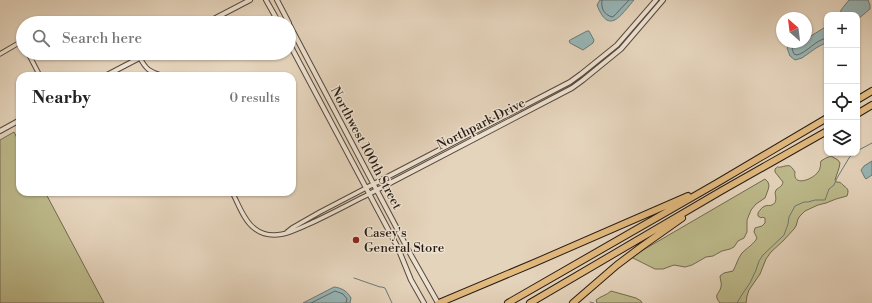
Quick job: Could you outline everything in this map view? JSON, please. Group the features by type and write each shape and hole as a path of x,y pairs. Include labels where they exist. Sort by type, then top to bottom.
{"highway":[{"path":"860,98 871,91"},
{"path":"860,112 872,106"},
{"path":"508,303 824,120"},
{"path":"530,303 824,133"},
{"path":"438,303 717,183"},
{"path":"574,303 606,274 641,247 721,191"}],"street":[{"path":"219,16 250,0"},
{"path":"266,0 274,16"},
{"name":"Northwest 100th Street","path":"277,0 285,16"},
{"name":"Northpark Drive","path":"286,233 320,212 575,78 617,45 656,0"},
{"name":"Northpark Drive","path":"234,196 248,223 264,234 275,235 286,233 323,218 572,88 614,56 663,0"},
{"name":"Northwest 100th Street","path":"296,36 438,303"},
{"path":"0,54 16,45"},
{"name":"Northwest 100th Street","path":"296,56 398,248 411,280 424,303"},
{"path":"32,60 38,72"},
{"path":"113,72 136,60"},
{"path":"141,60 148,69 153,72"},
{"path":"540,97 543,103"},
{"path":"0,131 16,122"},
{"path":"452,143 455,149"}],"shaded area":[{"path":"14,132 16,136 16,196 47,196 104,303 0,303 0,140"},
{"path":"831,156 840,163 835,180 847,189 847,196 818,205 805,211 800,216 794,229 766,259 760,274 749,290 746,303 720,303 717,295 721,286 720,276 724,273 733,271 739,257 756,240 757,238 754,232 755,228 762,226 765,223 765,218 758,216 760,210 763,207 774,204 776,190 783,182 775,172 775,169 778,167 789,166 795,172 795,177 797,180 806,180 818,172 821,161"},
{"path":"765,179 769,186 765,198 756,204 751,210 747,220 747,232 744,238 738,241 734,247 713,256 706,257 692,265 685,267 674,265 663,269 655,269 631,257"},
{"path":"611,291 636,298 642,303 597,303 596,300"}],"water":[{"path":"600,0 634,0 620,16 611,21 606,19 597,5"},
{"path":"849,0 868,0 870,5 870,9 860,17 860,12 841,12"},
{"path":"824,28 824,44 802,58 795,60 790,56 787,48 812,48 812,35"},
{"path":"589,31 594,40 593,43 583,50 570,43 570,40"},
{"path":"872,161 872,175 866,179 861,170"},
{"path":"334,287 342,289 348,293 351,298 350,303 303,303"}],"waterway":[{"path":"860,149 872,143"},
{"path":"737,303 750,283 763,255 784,235 789,217 795,206 804,202 825,200 829,189 834,185 851,156"},
{"path":"354,278 385,288 392,303"},
{"path":"590,302 594,303"}],"place":[{"name":"Casey's General Store","path":"356,240"}]}
